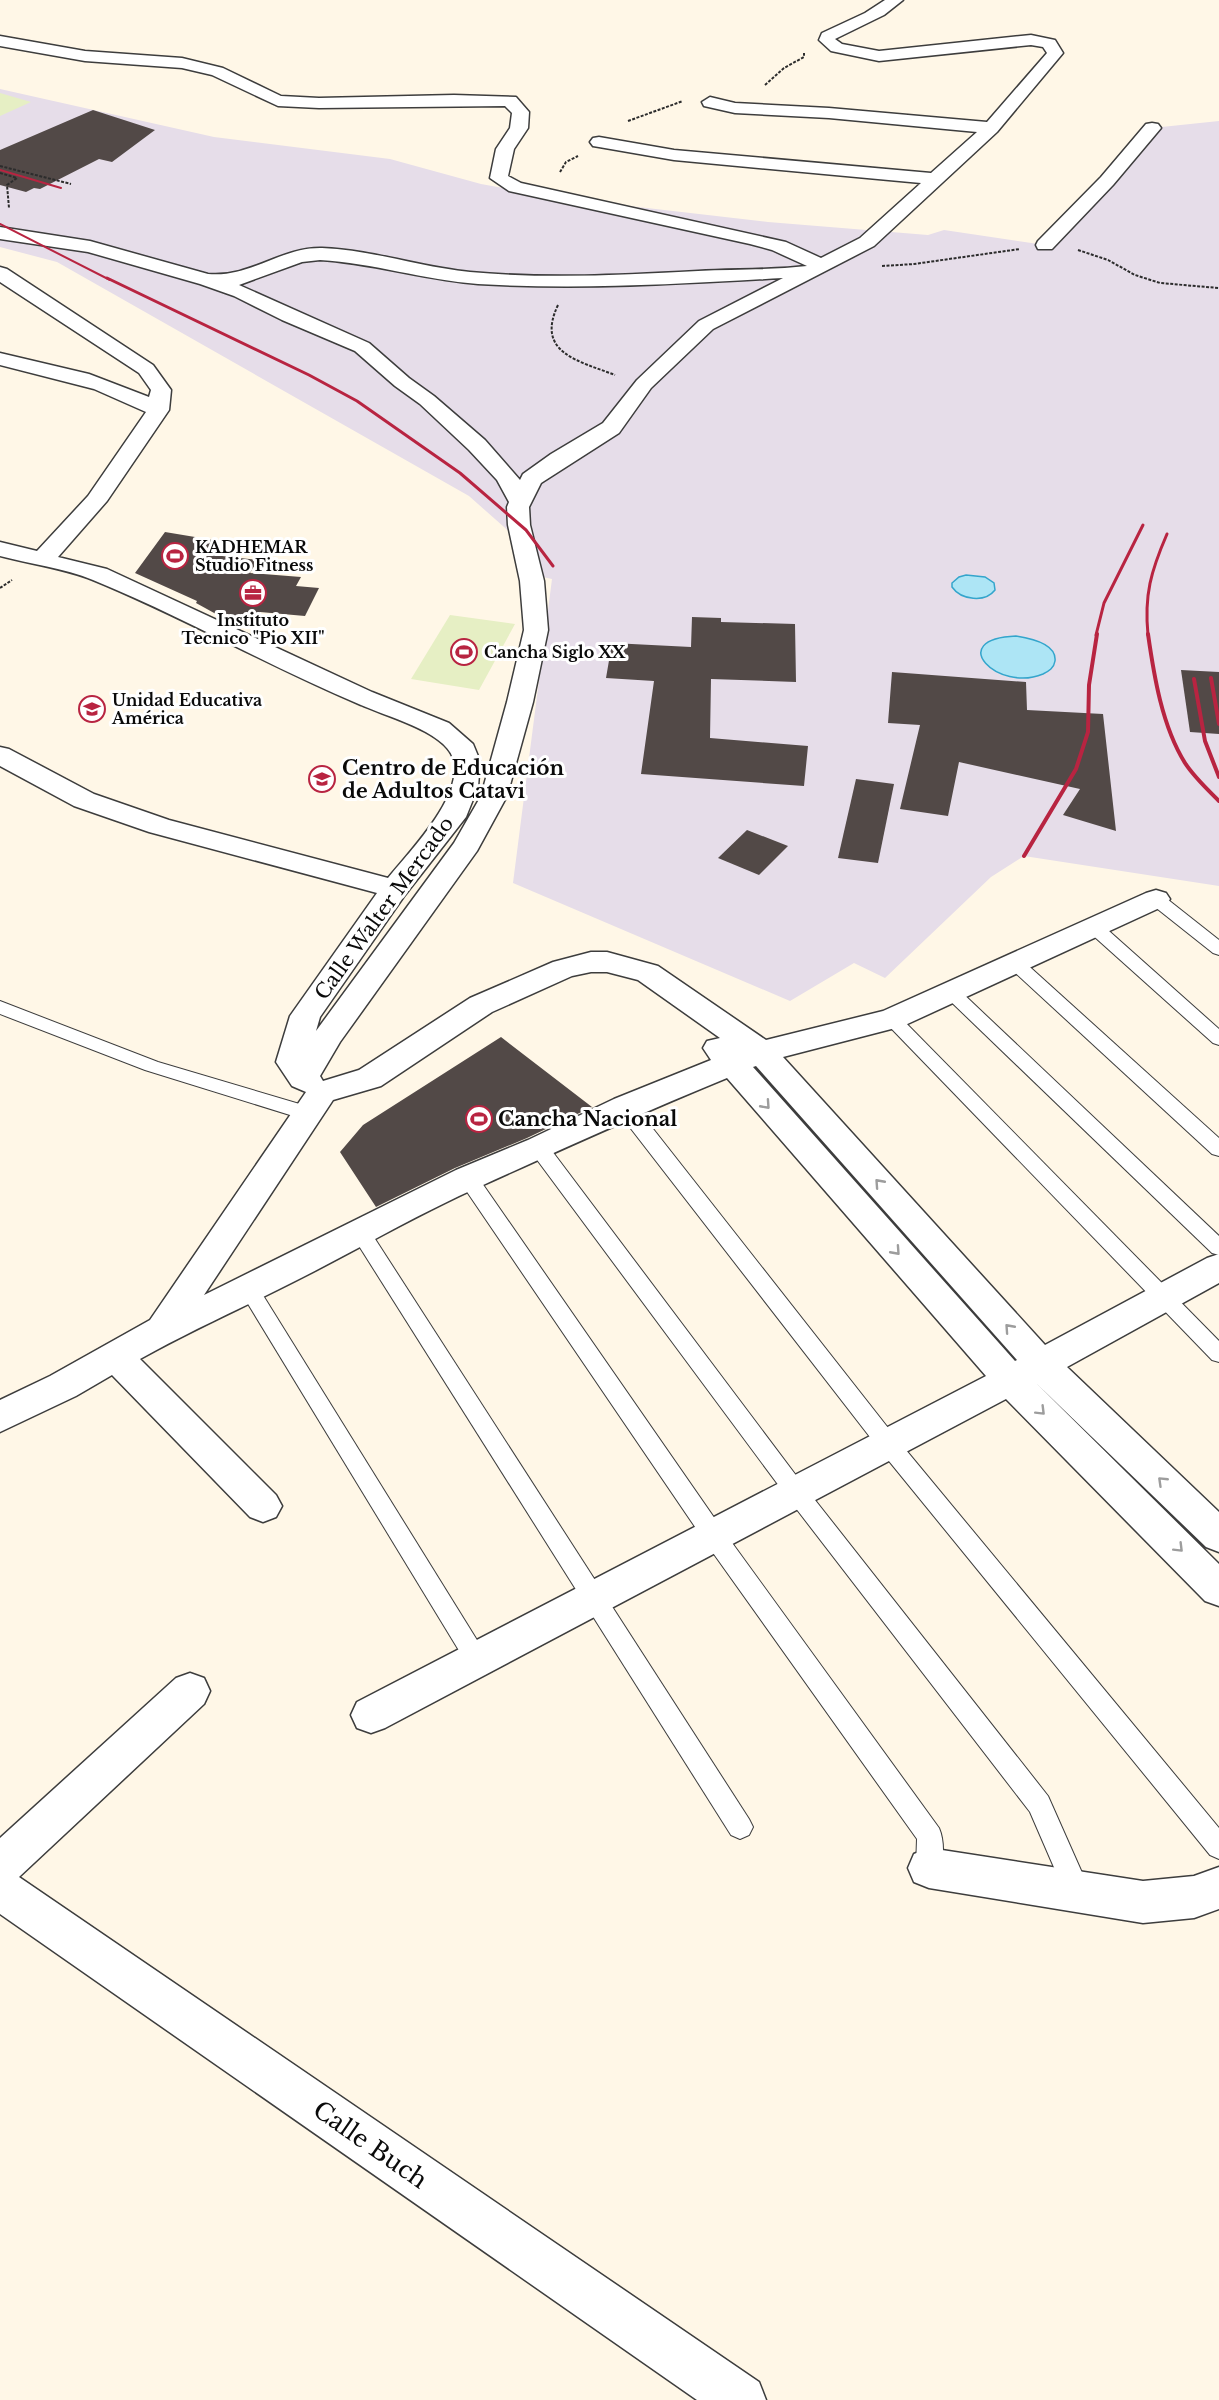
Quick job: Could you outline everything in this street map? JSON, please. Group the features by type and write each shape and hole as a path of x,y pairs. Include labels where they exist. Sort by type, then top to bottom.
{"street":[{"path":"162,1330 310,1094 328,1035 468,845 494,796 536,630 532,581 519,525 518,507 531,479 559,459 611,429 644,384 706,325 867,242 991,128 1055,53 1048,43 1031,40 879,56 837,48 827,40 828,36 834,32 873,17 895,0"},
{"path":"0,41 85,56 182,63 218,71 278,101 319,103 510,101 521,112 519,128 505,149 499,177 515,187 779,246 816,268"},
{"path":"710,102 735,108 829,113 991,128"},
{"path":"1045,245 1107,181 1152,128"},
{"path":"599,142 674,155 934,179"},
{"path":"0,233 90,247 207,280 241,292 278,311 362,347 477,445 507,477 520,502"},
{"path":"207,280 238,280 280,261 310,254 372,259 474,278 609,280 816,268"},
{"path":"0,273 146,369 161,390 158,410 96,501 43,559"},
{"path":"0,359 82,379 135,397 158,410"},
{"name":"Calle Walter Mercado","path":"0,549 99,574 363,697 440,729 460,744 467,761 465,787 452,817 395,889 305,1016 291,1062 310,1094"},
{"path":"0,755 84,800 148,822 395,889"},
{"path":"3,1410 468,1178 625,1107 746,1058 892,1018 1156,899"},
{"path":"310,1094 370,1078 481,1005 577,965 607,962 648,973 678,993 746,1058 1219,1588"},
{"path":"371,1716 1026,1372 1219,1267"},
{"path":"115,1356 263,1506"},
{"path":"1026,1372 1219,1536"},
{"path":"0,1866 190,1691"},
{"path":"929,1868 1143,1902 1194,1897 1219,1888"},
{"name":"Calle Buch","path":"0,1889 716,2392"}],"lane":[{"path":"1156,899 1219,949"},
{"path":"1094,927 1219,1039"},
{"path":"1015,963 1219,1149"},
{"path":"951,992 1219,1248"},
{"path":"0,1007 62,1034 224,1091 310,1094"},
{"path":"892,1018 1219,1354"},
{"path":"625,1107 888,1444 1219,1847"},
{"path":"538,1148 796,1492 1039,1804 1078,1893"},
{"path":"468,1178 714,1536 930,1836 929,1868"},
{"path":"361,1233 740,1827"},
{"path":"249,1289 477,1660"}],"path":[{"path":"0,166 71,184"},
{"path":"0,173 17,178 7,185 9,208"},
{"path":"816,268 914,264 1045,245 1077,250 1108,260 1136,275 1160,283 1219,288"},
{"path":"609,280 584,288 558,305 547,328 550,341 561,351 618,376 635,396"}],"shaded area":[{"path":"0,89 214,137 390,159 481,184 560,198 768,222 928,235 944,230 1045,245 1152,128 1219,121 1219,886 1024,856 991,877 885,978 854,963 790,1001 513,883 552,579 543,577 513,535 469,496 57,262 0,247"}],"green space":[{"path":"0,93 31,102 0,116"},
{"name":"Cancha Siglo XX","path":"450,615 515,624 479,690 411,679"}],"water":[{"path":"966,575 985,577 994,583 995,590 979,598 961,595 952,587 952,583"},
{"path":"1016,636 1041,642 1052,650 1055,661 1052,667 1043,674 1026,678 996,671 986,663 981,654 984,646 995,639"}],"building":[{"path":"93,110 155,130 112,162 99,159 40,189 34,188 26,192 0,185 0,150"},
{"path":"165,532 213,540 204,554 258,560 250,573 301,577 296,586 319,588 305,616 260,612 244,626 225,619 196,603 197,601 135,573"},
{"path":"692,617 721,618 721,622 795,624 796,682 711,679 710,738 808,746 804,786 641,774 654,681 606,678 612,643 691,647"},
{"path":"1181,670 1219,672 1219,734 1190,732"},
{"path":"892,672 1026,682 1027,710 1103,714 1116,831 1063,815 1080,789 959,762 948,816 900,809 920,725 888,723"},
{"path":"856,779 894,784 878,863 838,858"},
{"path":"747,830 788,846 759,875 718,858"},
{"name":"Cancha Nacional","path":"501,1037 592,1107 527,1138 455,1168 376,1207 340,1152 363,1125"}],"railway":[{"path":"0,170 61,188"},
{"path":"0,224 110,280"},
{"path":"107,278 309,375 357,401 460,473 526,530 553,566"},
{"path":"1096,635 1104,603 1143,525"},
{"path":"1148,635 1147,608 1150,583 1167,534"},
{"path":"1024,856 1076,769 1088,732 1089,685 1097,634"},
{"path":"1148,634 1156,684 1170,733 1185,763 1219,801"},
{"path":"1211,678 1219,724"},
{"path":"1194,679 1205,741 1219,777"}],"place":[{"name":"KADHEMAR Studio Fitness","path":"175,556"},
{"name":"Instituto Tecnico \"Pio XII\"","path":"253,593"},
{"name":"Cancha Siglo XX","path":"464,652"},
{"name":"Unidad Educativa América","path":"92,709"},
{"name":"Centro de Educación de Adultos Catavi","path":"322,779"},
{"name":"Cancha Nacional","path":"479,1119"}]}
